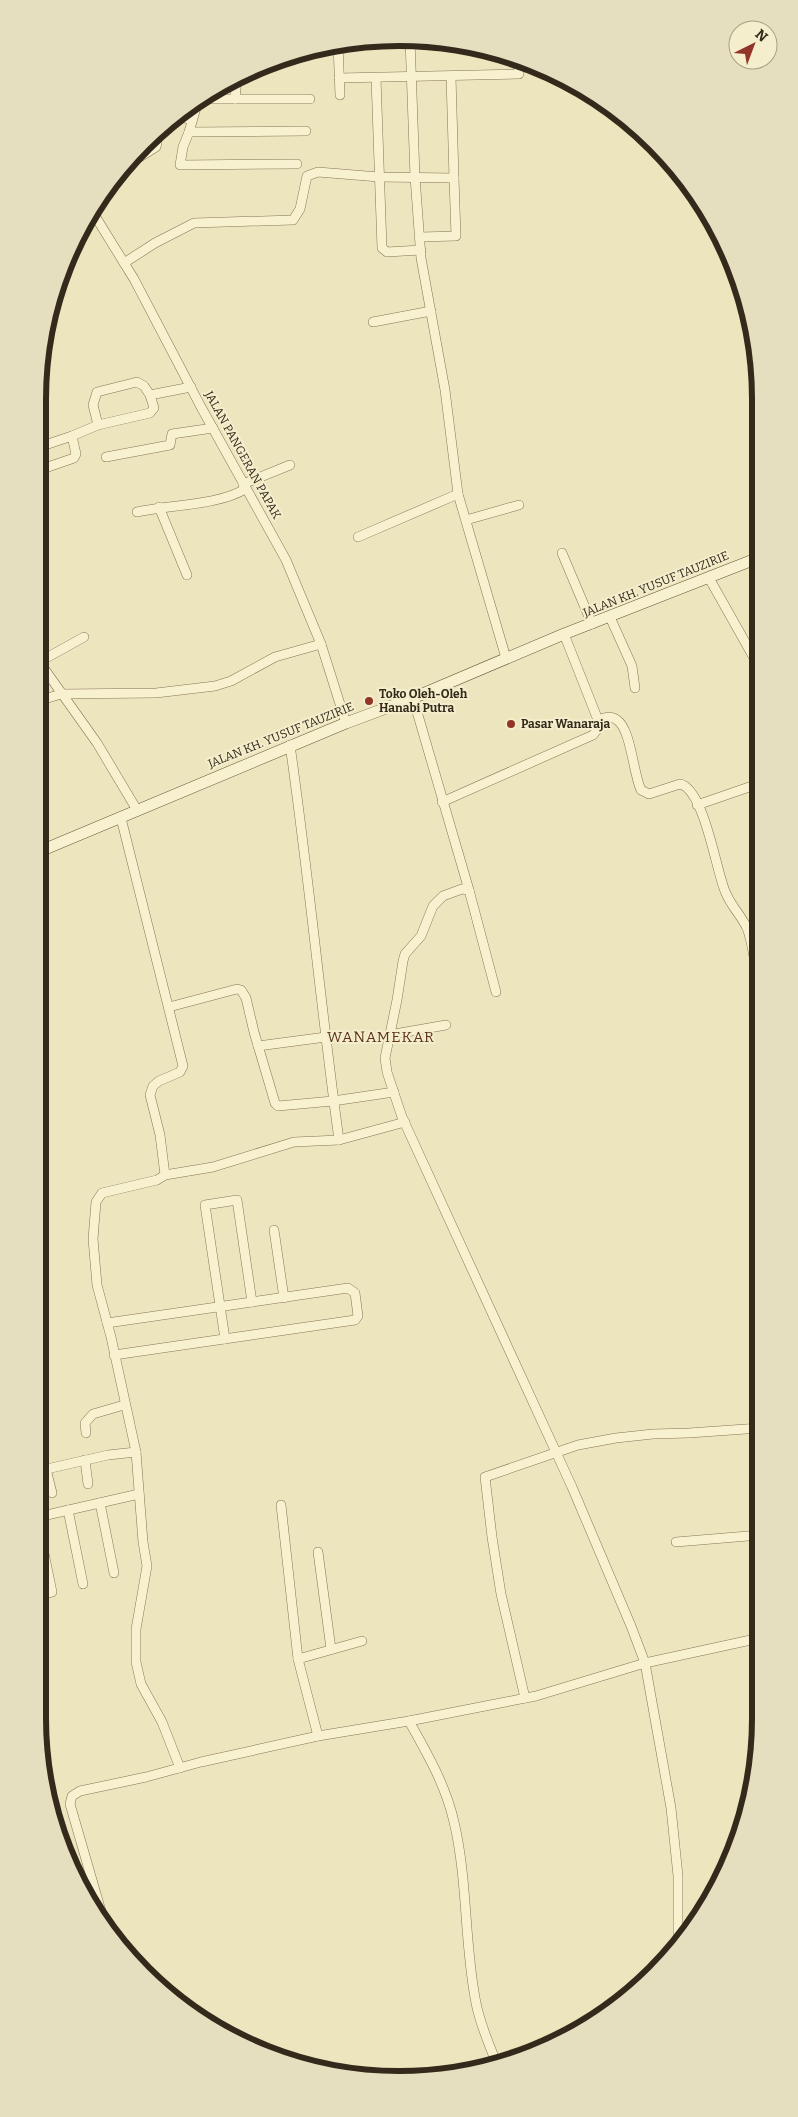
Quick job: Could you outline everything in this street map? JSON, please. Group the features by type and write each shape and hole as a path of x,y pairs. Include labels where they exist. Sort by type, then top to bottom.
{"main road":[{"name":"JALAN KH. YUSUF TAUZIRIE","path":"46,849 346,722 413,698 564,634 752,560"}],"street":[{"path":"410,46 415,177 420,250 445,390 458,494 506,658"},
{"path":"338,52 340,95"},
{"path":"339,78 519,74 518,67"},
{"path":"420,237 456,236 451,77"},
{"path":"376,78 382,248 387,252 420,250"},
{"path":"234,99 236,87"},
{"path":"214,100 310,99"},
{"path":"195,111 183,147 180,165 297,164"},
{"path":"185,118 192,120"},
{"path":"189,132 306,131"},
{"path":"148,152 156,147 157,143"},
{"path":"124,263 162,239 194,223 293,220 300,209 307,176 318,172 379,177 454,178"},
{"name":"JALAN PANGERAN PAPAK","path":"97,219 124,263 212,428 286,560 321,644 346,722"},
{"path":"373,322 431,311"},
{"path":"46,445 98,425 152,412 154,408 150,395 144,386 137,382 97,392 94,396 93,405 98,425"},
{"path":"150,395 191,387"},
{"path":"106,457 170,445 172,434 212,428"},
{"path":"46,468 74,458 76,454 72,436"},
{"path":"137,512 224,498 244,486 290,465"},
{"path":"358,537 458,494"},
{"path":"466,520 519,505"},
{"path":"159,507 187,575"},
{"path":"562,553 592,624"},
{"path":"709,578 752,654"},
{"path":"610,617 632,666 635,688"},
{"path":"442,802 593,736 597,730 598,720 564,634"},
{"path":"46,657 84,637"},
{"path":"46,699 61,694 156,693 215,686 231,681 275,657 321,644"},
{"path":"46,672 96,744 137,810"},
{"path":"413,698 469,890 496,992"},
{"path":"598,720 611,717 621,724 625,732 639,786 644,793 649,794 680,784 685,785 692,791 711,839 724,890 746,927 752,951"},
{"path":"290,745 306,851 310,908 339,1140"},
{"path":"697,805 752,786"},
{"path":"121,818 183,1068 180,1072 155,1083 150,1095 160,1135 165,1175"},
{"path":"469,890 462,889 443,896 434,906 421,936 405,954 385,1058 394,1092 405,1122 572,1487 628,1617 645,1664 671,1808 678,1876 678,1934"},
{"path":"169,1007 237,989 241,990 246,998 258,1046 277,1106 333,1101 394,1092"},
{"path":"389,1035 446,1025"},
{"path":"258,1046 326,1037"},
{"path":"180,1768 162,1722 142,1684 136,1662 136,1629 148,1566 136,1452 95,1272 93,1239 97,1198 104,1191 158,1180 165,1175 213,1167 294,1142 339,1140 405,1122"},
{"path":"225,1339 205,1205 237,1200 252,1302"},
{"path":"274,1230 284,1298"},
{"path":"107,1323 353,1289 355,1293 358,1316 355,1320 114,1355"},
{"path":"86,1433 85,1422 93,1414 124,1405"},
{"path":"525,1698 501,1594 484,1481 487,1476 578,1445 616,1438 653,1434 752,1429"},
{"path":"46,1469 108,1455 136,1452"},
{"path":"85,1460 88,1484"},
{"path":"46,1479 52,1493"},
{"path":"46,1515 139,1494"},
{"path":"100,1503 114,1573"},
{"path":"281,1505 298,1658 318,1736"},
{"path":"68,1510 83,1584"},
{"path":"676,1542 752,1536"},
{"path":"318,1552 332,1649"},
{"path":"46,1563 52,1592 46,1593"},
{"path":"98,1901 70,1804 72,1796 80,1791 318,1736 409,1721 525,1698 645,1664 752,1640"},
{"path":"298,1658 362,1641"},
{"path":"409,1721 441,1782 454,1821 462,1873 467,1945 476,2004 495,2057"}],"place":[{"name":"Toko Oleh-Oleh Hanabi Putra","path":"369,701"},
{"name":"Pasar Wanaraja","path":"511,724"}],"district":[{"name":"WANAMEKAR","path":"381,1037"}]}
